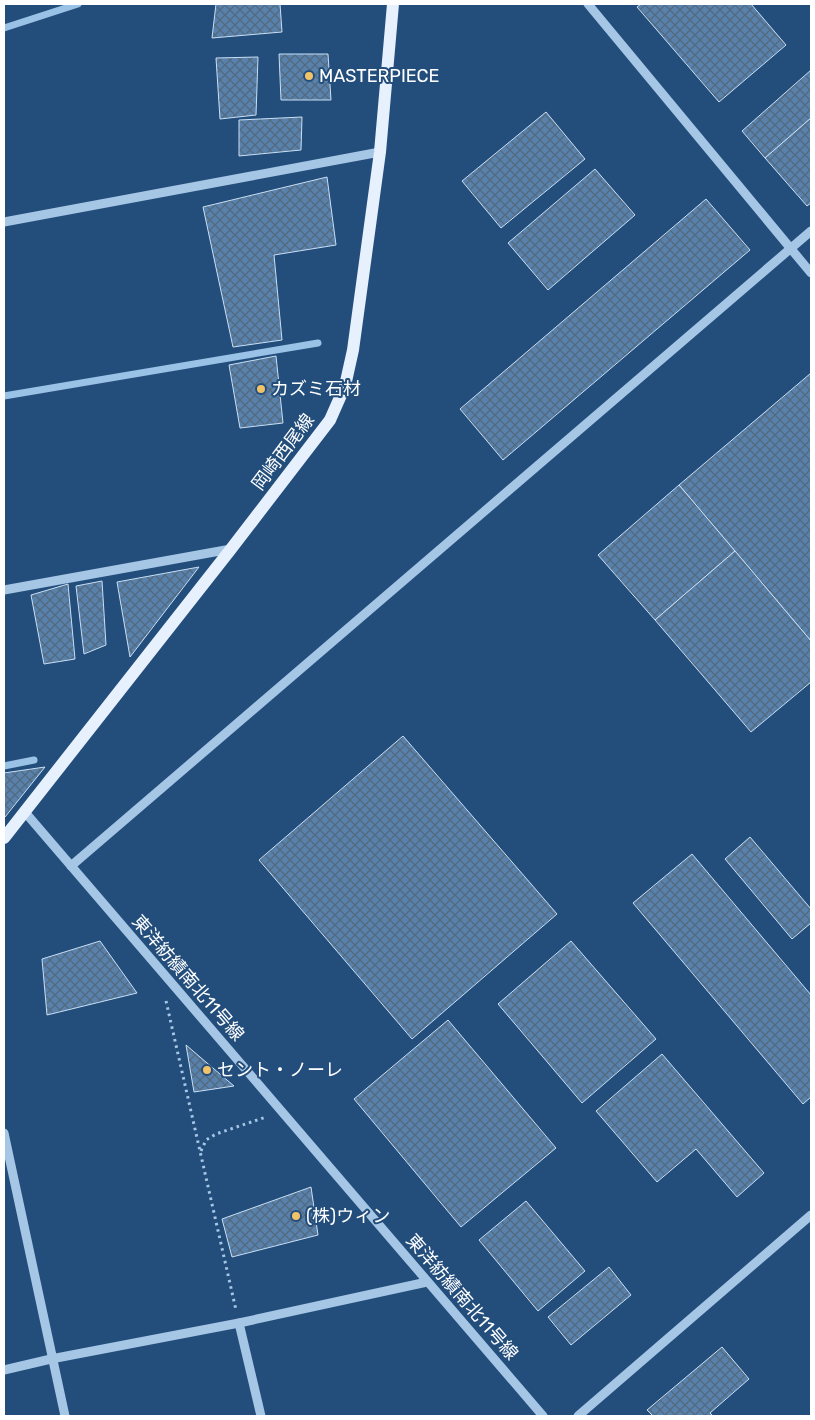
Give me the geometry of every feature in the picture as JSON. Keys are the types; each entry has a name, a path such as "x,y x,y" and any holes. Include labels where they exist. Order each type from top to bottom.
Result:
{"main road":[{"name":"岡崎西尾線","path":"5,834 231,549 330,420 345,386 353,350 380,152 393,4"}],"street":[{"path":"588,4 811,274"},
{"path":"4,222 380,152"},
{"path":"70,866 811,231"},
{"path":"4,590 231,549"},
{"name":"東洋紡績南北11号線","path":"24,811 280,1112 543,1416"},
{"path":"4,1133 51,1359 65,1416"},
{"path":"578,1416 811,1215"},
{"path":"4,1370 427,1282"},
{"path":"239,1322 261,1416"}],"path":[{"path":"166,998 239,1322"},
{"path":"200,1152 206,1140 216,1134 280,1112"}],"building":[{"path":"216,4 280,4 282,32 212,38"},
{"path":"641,4 751,4 786,45 719,102 637,7"},
{"path":"279,54 328,54 331,100 281,100"},
{"path":"258,57 256,115 220,119 216,58"},
{"path":"811,70 811,118 765,158 742,131"},
{"path":"546,112 585,159 501,228 462,181"},
{"path":"302,117 301,150 239,156 239,120"},
{"path":"811,118 811,203 807,206 765,158"},
{"path":"595,169 635,215 548,290 508,243"},
{"path":"327,177 336,245 274,255 282,340 233,347 203,207"},
{"path":"706,199 750,250 503,460 460,409"},
{"path":"276,356 283,423 240,428 229,365"},
{"path":"811,373 811,641 679,485"},
{"path":"679,485 735,551 655,620 598,555"},
{"path":"735,551 811,641 811,682 751,732 655,620"},
{"path":"199,567 130,657 117,582"},
{"path":"102,581 106,645 84,654 76,586"},
{"path":"68,584 75,659 44,664 31,595"},
{"path":"403,736 557,914 412,1039 259,860"},
{"path":"45,767 5,817 4,817 4,773"},
{"path":"750,837 811,909 811,923 792,939 725,859"},
{"path":"692,854 811,995 811,1097 803,1104 633,903"},
{"path":"100,941 137,993 47,1015 42,959"},
{"path":"571,941 656,1039 582,1103 498,1004"},
{"path":"448,1020 556,1148 461,1227 354,1099"},
{"path":"186,1045 234,1086 194,1092"},
{"path":"662,1054 764,1173 737,1197 696,1149 657,1182 596,1111"},
{"path":"311,1187 318,1235 232,1257 222,1219"},
{"path":"526,1201 585,1271 538,1311 479,1240"},
{"path":"609,1267 631,1295 571,1345 548,1317"},
{"path":"722,1347 749,1379 710,1413 713,1416 653,1416 647,1410"}],"waterway":[{"path":"4,28 78,4"},
{"path":"4,396 318,343"},
{"path":"4,766 34,760"}],"place":[{"name":"MASTERPIECE","path":"309,76"},
{"name":"カズミ石材","path":"261,389"},
{"name":"セント・ノーレ","path":"207,1070"},
{"name":"(株)ウィン","path":"296,1216"}]}
